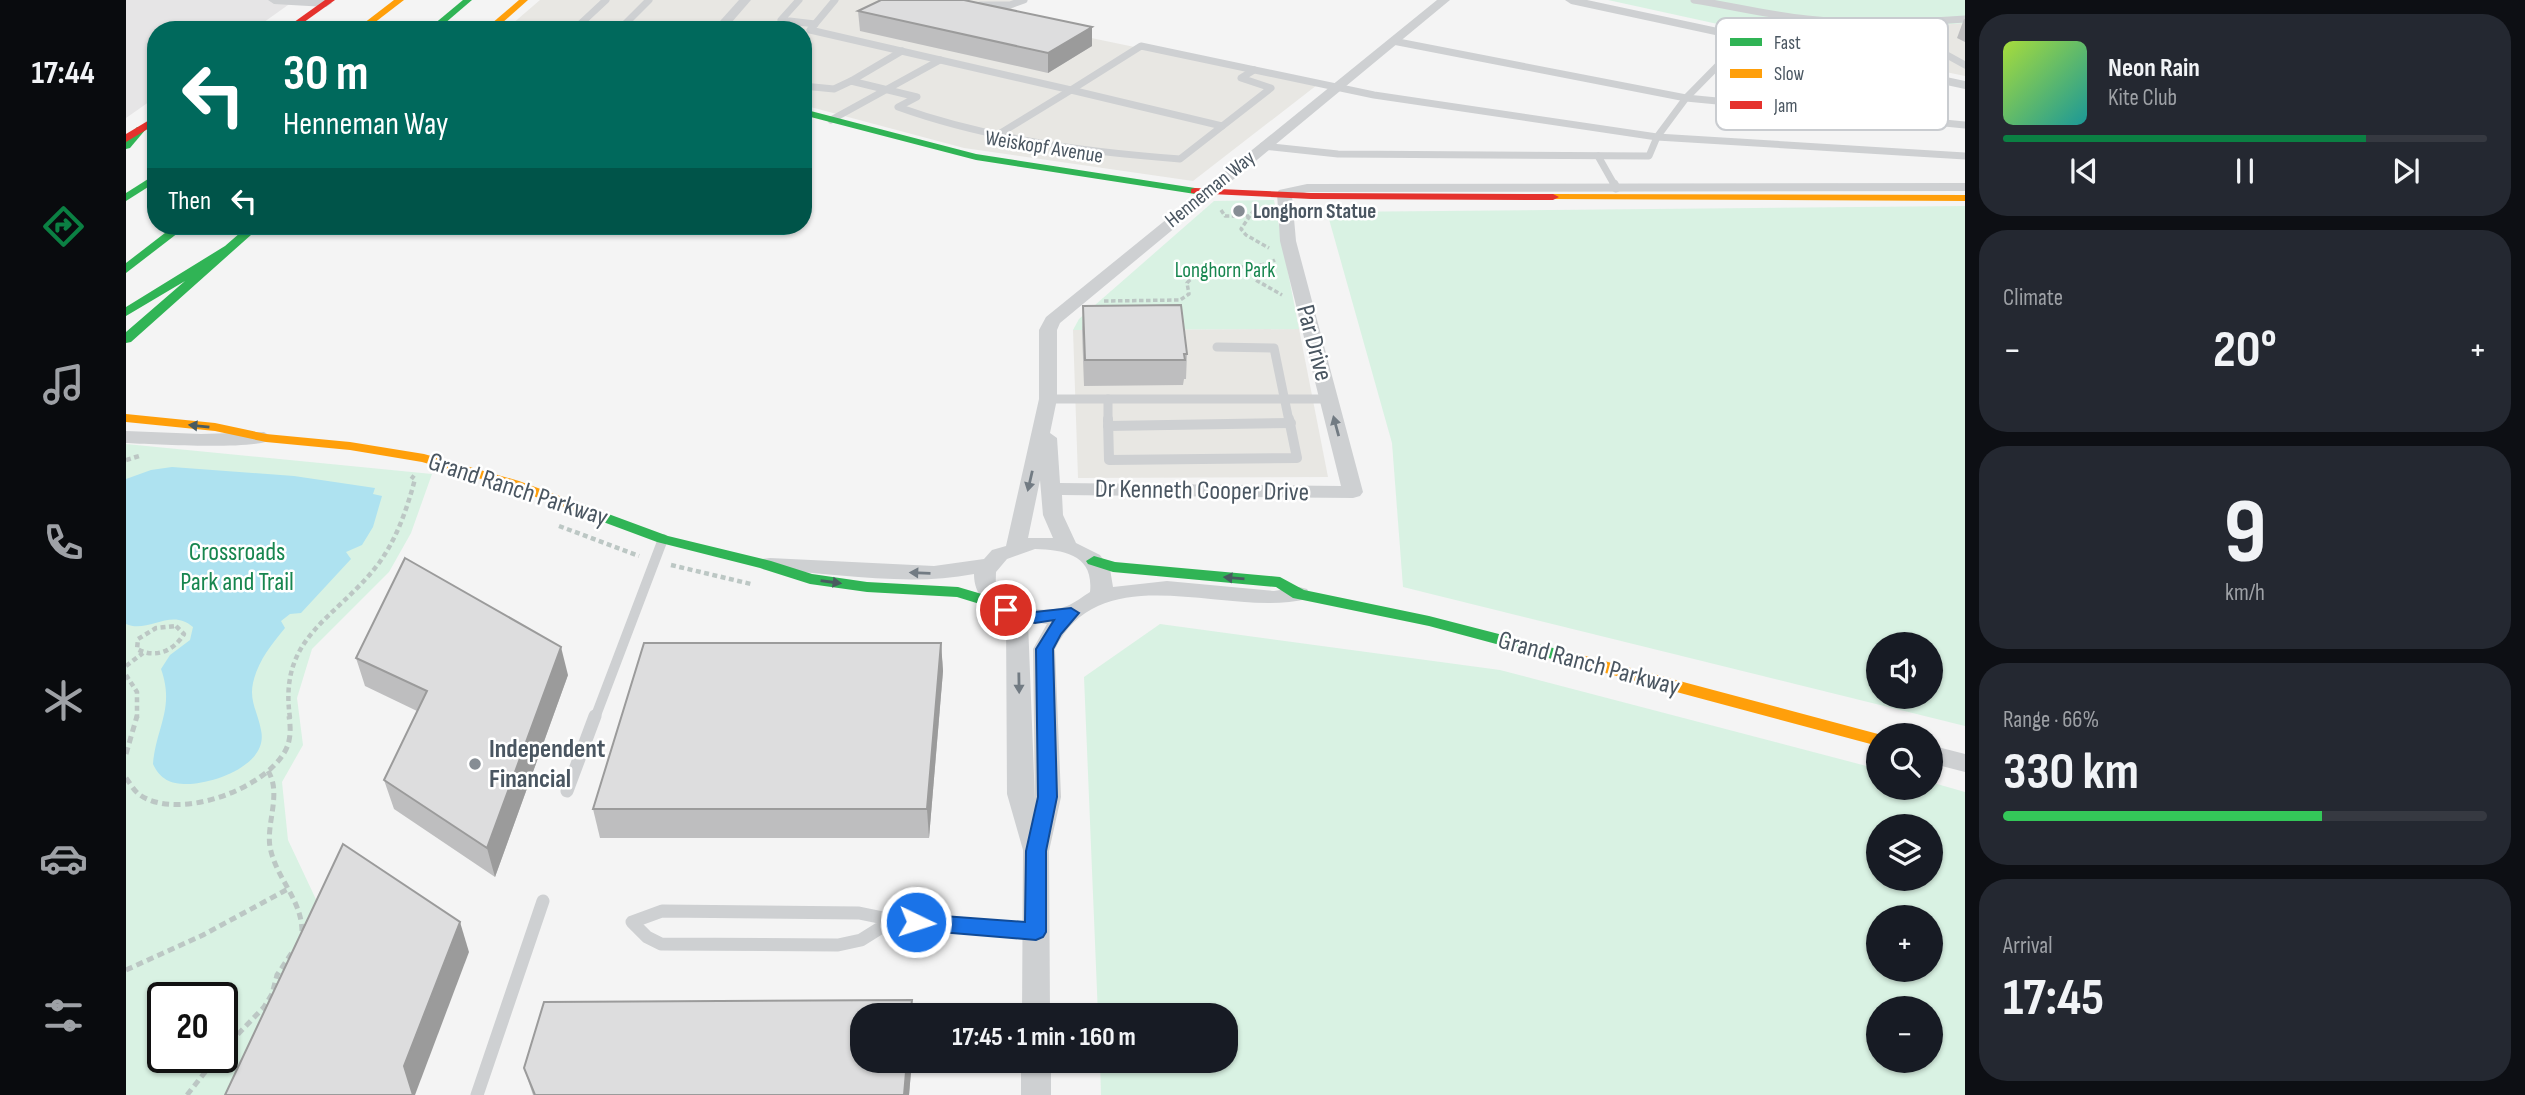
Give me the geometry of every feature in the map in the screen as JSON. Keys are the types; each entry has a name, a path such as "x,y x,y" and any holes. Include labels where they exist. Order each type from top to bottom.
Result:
{"main road":[{"path":"371,21 400,0"},
{"path":"441,21 468,0"},
{"path":"499,21 524,0"},
{"path":"300,21 328,2"},
{"name":"Weiskopf Avenue","path":"812,115 976,158 1205,193 1284,193 1311,196 1965,198"},
{"path":"126,139 147,125"},
{"path":"126,146 141,129"},
{"path":"126,198 147,183"},
{"path":"126,269 169,235"},
{"path":"126,340 244,235"},
{"path":"126,312 228,249"},
{"name":"Grand Ranch Parkway","path":"126,418 215,427 266,438 378,449 442,462 514,484 663,539 765,564 810,579 867,587 958,592 1006,609"},
{"name":"Grand Ranch Parkway","path":"1094,561 1113,567 1280,582 1299,594 1429,621 1866,737"}],"street":[{"path":"274,0 328,2"},
{"path":"726,21 746,0"},
{"name":"Henneman Way","path":"1067,546 1053,515 1051,489 1047,407 1048,330 1052,321 1262,146 1444,0"},
{"path":"1571,0 1716,32"},
{"path":"1284,193 1307,188 1965,187"},
{"name":"Par Drive","path":"1284,193 1288,241 1353,492"},
{"name":"Henneman Way","path":"1016,547 1047,407"},
{"name":"Grand Ranch Parkway","path":"126,437 201,440 266,438"},
{"name":"Dr Kenneth Cooper Drive","path":"1051,489 1353,492"},
{"path":"1036,1003 1036,851 1048,797 1044,649 1053,631 1071,613 1101,595 1104,583 1094,561 1067,546 1033,543 1016,547 995,558 988,565 982,585 1006,609 1054,617 1071,613"},
{"name":"Grand Ranch Parkway","path":"765,564 940,573 988,565"},
{"name":"Grand Ranch Parkway","path":"1101,595 1167,588 1274,598 1299,594"},
{"path":"1006,609 1020,794 1036,851"},
{"path":"1943,757 1965,763"},
{"path":"1036,1073 1036,1095"}],"lane":[{"path":"583,21 606,0"},
{"path":"627,21 649,0"},
{"path":"784,21 781,20 799,0"},
{"path":"812,26 835,0"},
{"path":"973,5 1010,5 1024,0"},
{"path":"1694,0 1798,18"},
{"path":"812,30 1222,126"},
{"path":"1393,41 1686,98 1716,101"},
{"path":"999,134 1141,46 1337,87 1657,137 1965,156"},
{"path":"812,88 834,89 902,51"},
{"path":"1948,56 1965,65"},
{"path":"831,120 940,60"},
{"path":"1262,146 1338,154 1649,156 1657,137 1686,98 1716,67"},
{"path":"850,81 917,96 898,107 999,134 1180,159 1270,89 1241,78 1254,69"},
{"path":"1598,156 1616,188"},
{"path":"1108,399 1109,460 1297,458 1274,348 1217,347"},
{"path":"1047,407 1108,399 1329,399"},
{"path":"1108,426 1291,423"},
{"path":"566,791 663,539"},
{"path":"477,1095 543,901"},
{"path":"893,920 862,940 838,945 661,944 647,937 632,922 662,911 859,913 893,920 1036,932"}],"path":[{"path":"1227,204 1221,210 1225,216 1249,216"},
{"path":"1100,300 1180,300 1189,294 1189,279 1203,270 1260,268 1274,262 1274,251 1246,235 1241,229 1255,209 1253,205"},
{"path":"1260,268 1254,279 1283,296"},
{"path":"126,460 145,454"},
{"path":"126,778 130,787 141,797 158,803 175,804 221,795 243,787 268,771 282,757 290,738 291,724 285,695 292,663 308,638 374,569 398,533 415,479 403,474"},
{"path":"126,666 143,653 160,653 172,648 181,641 183,631 172,626 150,630 137,643 137,649 143,653"},
{"path":"126,675 137,689 138,700 136,722 126,754"},
{"path":"238,1036 269,1001 277,975 301,939 303,920 274,862 270,846 274,781 268,771"},
{"path":"126,970 288,889"},
{"path":"187,1095 204,1073"}],"shaded area":[{"path":"126,0 295,0 266,21 147,21 147,103 126,118"},
{"path":"540,0 1027,0 995,18 1317,85 1193,181 964,148 812,107 812,21 516,21"},
{"path":"1965,23 1965,76 1948,72 1948,24"},
{"path":"1299,329 1328,477 1078,478 1073,330"}],"green space":[{"path":"1608,0 1965,0 1965,23 1948,24 1948,18 1716,18 1716,24"},
{"name":"Longhorn Park","path":"1274,200 1299,329 1073,330 1079,319 1214,201"},
{"path":"1965,206 1965,726 1896,709 1943,709 1943,632 1866,632 1866,702 1403,587 1392,443 1327,212"},
{"name":"Crossroads Park and Trail","path":"126,444 432,474 411,533 389,572 312,649 297,698 303,745 282,782 288,840 321,910 232,1095 126,1095"},
{"path":"1160,624 1500,670 1866,766 1866,800 1943,800 1943,786 1965,792 1965,1095 1101,1095 1100,1073 1238,1073 1238,1003 1098,1003 1084,677"}],"water":[{"path":"172,467 294,476 375,488 373,494 382,496 373,527 362,545 346,552 351,559 301,613 290,614 281,621 285,628 262,660 253,683 253,701 261,730 261,742 256,753 237,770 224,776 187,784 166,780 153,764 166,695 161,669 170,655 190,640 193,627 176,620 143,626 126,624 126,479 151,470"}],"building":[{"path":"881,0 964,0 1092,27 1048,53 858,11"},
{"path":"1181,305 1187,354 1184,354 1185,360 1085,360 1083,306"},
{"name":"Independent Financial","path":"405,558 561,647 487,848 384,780 427,691 356,658"},
{"path":"644,643 941,643 927,809 593,809"},
{"path":"343,844 460,922 404,1066 413,1095 225,1095 235,1073 238,1073 238,1067"},
{"path":"912,1000 912,1003 850,1003 850,1073 906,1073 904,1095 535,1095 524,1068 544,1002"}],"traffic: fast":[{"path":"442,21 468,0"},
{"path":"812,114 976,157 1195,191"},
{"path":"126,146 141,129"},
{"path":"126,198 147,183"},
{"path":"126,269 169,235"},
{"path":"126,339 245,235"},
{"path":"126,312 228,249"},
{"path":"576,507 663,539 765,564 810,579 867,587 958,592 996,604"},
{"path":"1094,561 1113,567 1280,582 1299,594 1429,621 1578,660"}],"traffic: slow":[{"path":"371,21 400,0"},
{"path":"499,21 524,0"},
{"path":"1553,197 1965,198"},
{"path":"126,418 215,427 266,438 350,446 424,458 514,484 576,507"},
{"path":"1578,660 1866,737"}],"traffic: jam":[{"path":"300,21 331,0"},
{"path":"126,139 147,125"},
{"path":"1195,191 1311,196 1553,197"}],"place":[{"name":"Longhorn Statue","path":"1239,211"},
{"name":"Independent Financial","path":"475,764"}],"route":[{"path":"916,922 1036,932 1036,851 1048,797 1044,649 1053,631 1071,613 1035,617 1006,610"}]}
